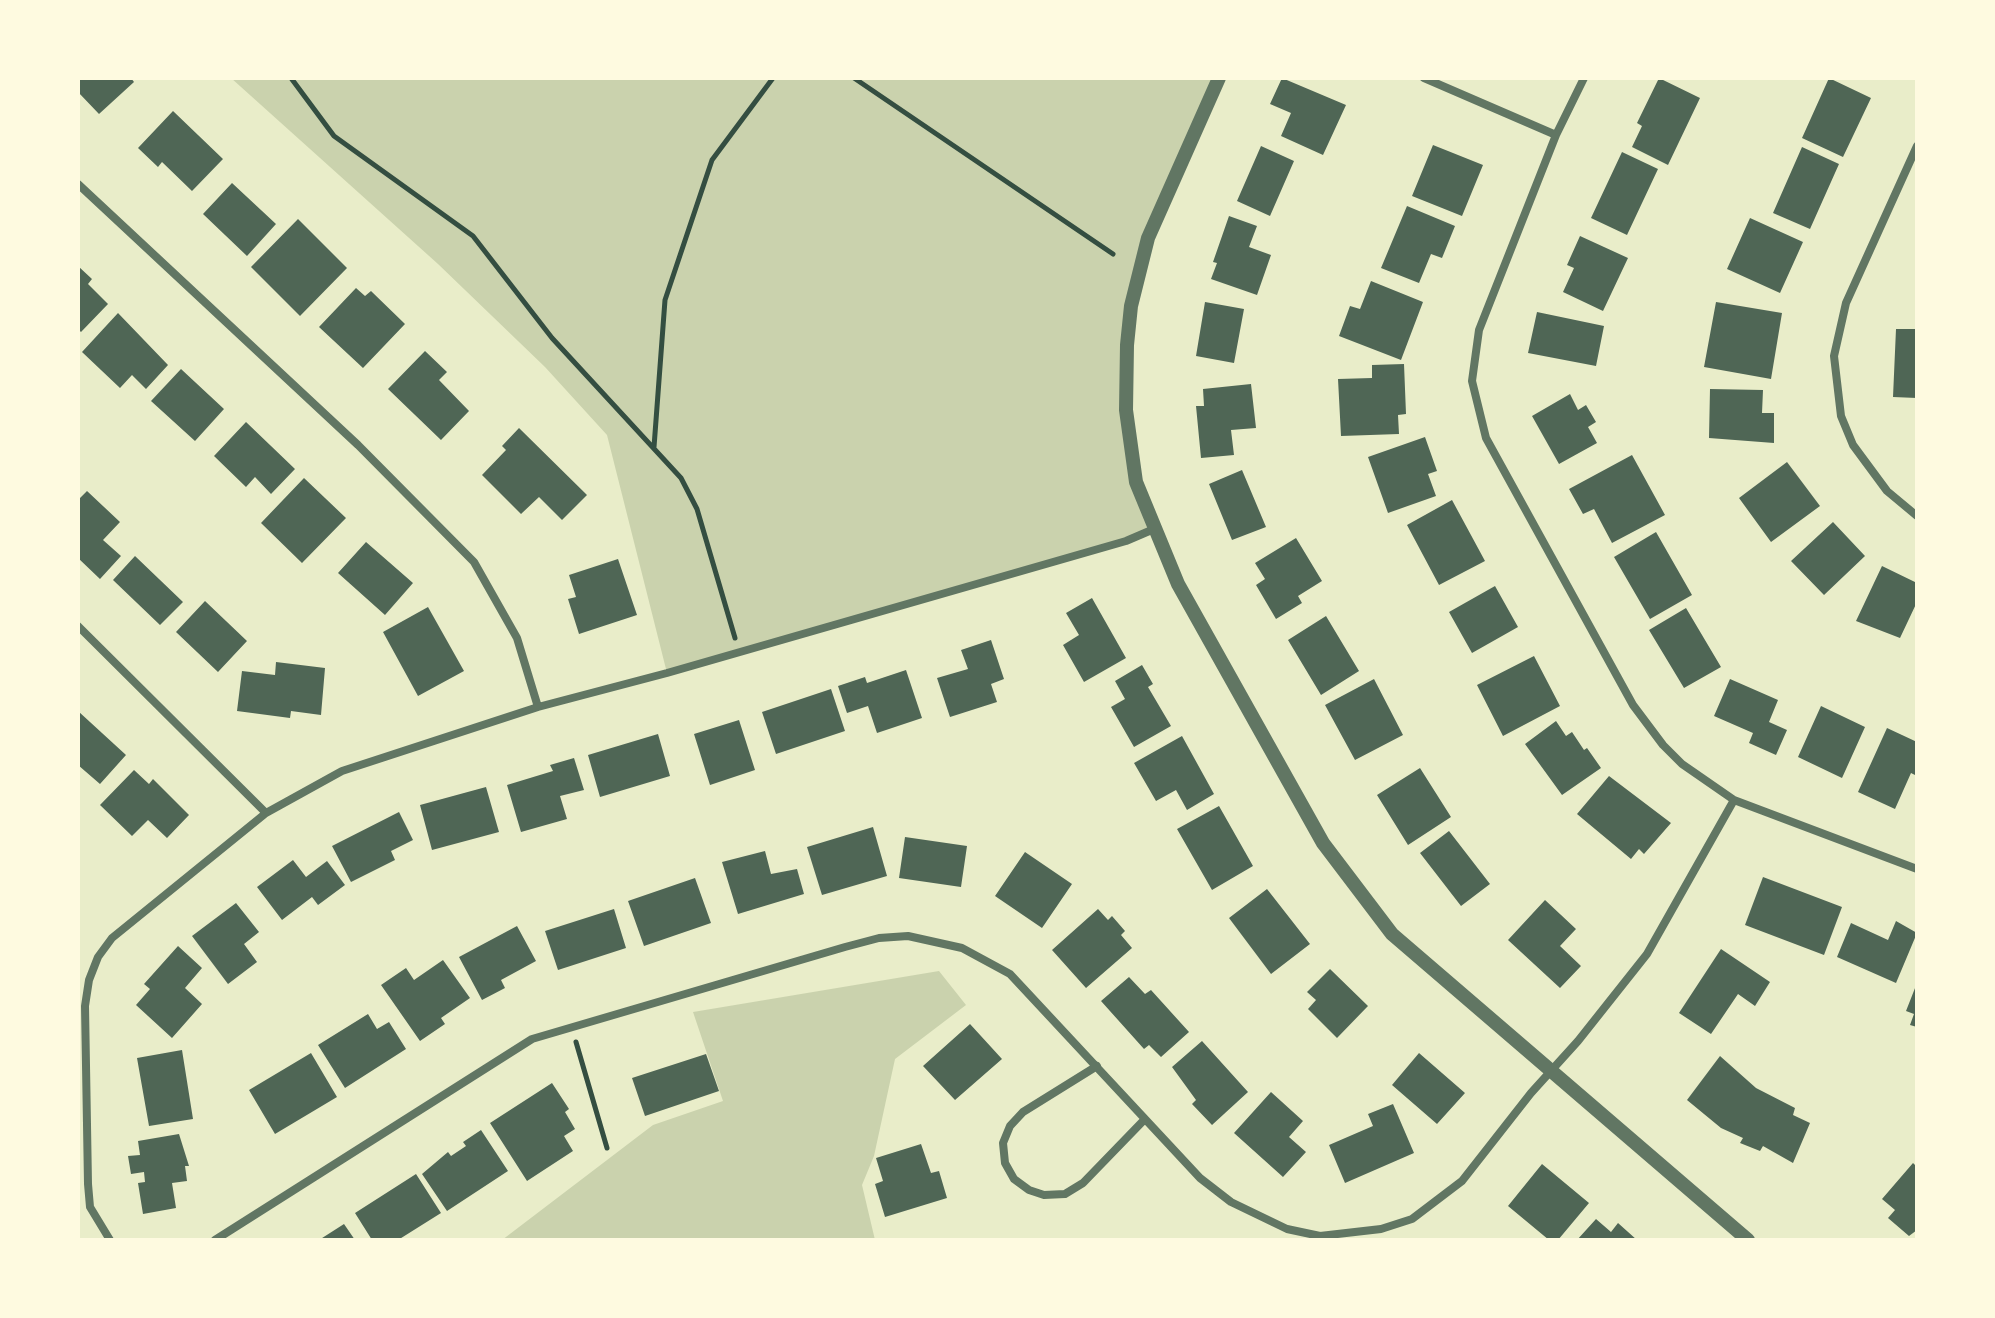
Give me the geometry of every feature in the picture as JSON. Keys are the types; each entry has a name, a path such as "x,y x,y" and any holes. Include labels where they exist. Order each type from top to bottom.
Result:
{"street":[{"path":"1219,78 1148,238 1131,306 1125,380 1129,445 1136,482 1178,584 1323,843 1350,883 1392,934 1748,1240"},
{"path":"1424,78 1556,135"},
{"path":"1584,78 1556,135 1479,330 1473,355 1476,408 1498,465 1633,705 1655,736 1682,764 1734,800 1917,869"},
{"path":"1917,146 1846,303 1834,356 1841,416 1853,445 1887,491 1917,516"},
{"path":"78,184 358,445 474,562 517,638 538,707"},
{"path":"110,1240 90,1207 88,1184 85,1006 94,969 112,938 266,813 342,771 538,707 1126,541 1154,529"},
{"path":"78,626 266,813"},
{"path":"215,1240 532,1039 879,938 908,936 962,948 1010,974 1200,1178 1231,1202 1287,1229 1320,1236 1350,1234 1412,1219 1462,1181 1647,954 1734,800"},
{"path":"1097,1066 1023,1112 1010,1126 1003,1143 1005,1163 1014,1179 1029,1190 1044,1195 1065,1194 1083,1183 1144,1120"}],"path":[{"path":"291,78 334,136 473,236 552,338 681,478 697,509 739,651"},
{"path":"654,448 665,300 712,160 773,78"},
{"path":"854,78 1113,254"},
{"path":"572,1025 607,1148"}],"green space":[{"path":"231,78 1219,78 1138,272 1126,410 1154,529 1126,541 667,673 607,435 545,367 438,264"},
{"path":"939,971 966,1005 895,1059 874,1156 862,1185 875,1240 502,1240 653,1125 723,1101 693,1012"}],"building":[{"path":"78,78 131,78 134,82 99,114 78,92"},
{"path":"1282,78 1346,105 1323,155 1281,136 1291,113 1270,104"},
{"path":"1659,78 1700,98 1668,165 1632,147 1642,126 1637,123"},
{"path":"1829,78 1871,98 1843,157 1802,138"},
{"path":"173,111 223,159 192,191 162,162 158,167 138,148"},
{"path":"1433,145 1483,165 1462,216 1412,196"},
{"path":"1261,146 1294,161 1270,216 1237,201"},
{"path":"1802,147 1839,164 1810,229 1773,213"},
{"path":"1622,152 1658,169 1627,235 1591,218"},
{"path":"232,183 276,224 247,256 203,214"},
{"path":"1407,206 1455,226 1442,258 1431,254 1419,283 1381,268"},
{"path":"1229,216 1257,226 1249,247 1271,255 1257,295 1211,279 1217,263 1213,262"},
{"path":"1750,218 1803,242 1780,293 1727,269"},
{"path":"298,219 347,268 300,316 251,267"},
{"path":"1580,236 1628,258 1603,311 1563,292 1574,268 1567,265"},
{"path":"78,266 92,279 88,284 108,304 81,332 78,329"},
{"path":"1371,281 1423,302 1401,360 1339,336 1350,306 1360,309"},
{"path":"356,288 365,296 371,291 405,324 363,368 319,327"},
{"path":"1205,302 1244,309 1234,363 1196,356"},
{"path":"1716,302 1782,313 1771,379 1704,367"},
{"path":"1537,312 1604,326 1596,366 1528,353"},
{"path":"118,313 168,365 146,389 132,375 120,388 82,352"},
{"path":"1896,329 1917,329 1917,398 1893,397"},
{"path":"425,351 447,372 439,380 469,411 441,440 388,389"},
{"path":"1404,364 1406,414 1398,415 1399,434 1341,436 1338,379 1372,378 1372,365"},
{"path":"181,369 224,409 195,441 151,401"},
{"path":"1251,384 1256,428 1231,430 1234,455 1201,458 1196,406 1204,406 1203,389"},
{"path":"1710,389 1763,390 1762,413 1774,413 1774,443 1709,438"},
{"path":"1570,394 1578,410 1586,405 1596,422 1588,427 1597,443 1559,464 1532,416"},
{"path":"246,422 295,469 271,494 255,477 246,487 214,456"},
{"path":"519,428 587,495 562,520 539,497 521,514 482,475 506,450 502,446"},
{"path":"1425,437 1437,471 1428,474 1436,496 1388,513 1368,457"},
{"path":"1632,455 1665,515 1612,543 1594,509 1583,514 1569,489"},
{"path":"1787,462 1820,506 1771,542 1739,498"},
{"path":"1242,470 1266,527 1232,540 1209,484"},
{"path":"304,478 346,518 302,563 261,523"},
{"path":"87,491 120,522 103,540 121,556 100,579 78,558 78,500"},
{"path":"1452,500 1485,561 1439,585 1407,525"},
{"path":"1833,522 1865,556 1824,595 1791,561"},
{"path":"1656,532 1692,595 1650,619 1614,557"},
{"path":"1296,538 1322,581 1298,596 1302,603 1276,619 1256,585 1265,579 1255,563"},
{"path":"366,542 413,583 385,615 338,573"},
{"path":"135,556 183,602 160,625 113,580"},
{"path":"618,559 637,615 579,634 568,599 576,597 569,575"},
{"path":"1882,566 1917,583 1917,602 1900,638 1856,621"},
{"path":"1495,586 1518,627 1472,653 1449,612"},
{"path":"1092,598 1126,658 1084,682 1063,645 1079,635 1066,613"},
{"path":"205,601 247,641 218,672 176,632"},
{"path":"428,607 464,671 418,696 383,632"},
{"path":"1686,608 1721,667 1684,688 1649,630"},
{"path":"1326,616 1359,671 1321,695 1288,640"},
{"path":"991,640 1004,679 991,684 997,702 950,717 937,678 968,669 961,650"},
{"path":"1534,656 1560,706 1503,736 1477,685"},
{"path":"276,662 325,668 321,715 291,711 290,718 237,711 242,671 275,675"},
{"path":"1142,665 1153,684 1148,687 1171,726 1134,747 1111,707 1125,699 1115,681"},
{"path":"906,670 922,718 877,733 868,706 847,713 838,686 865,677 867,683"},
{"path":"1374,679 1403,735 1355,760 1325,705"},
{"path":"1730,679 1778,700 1769,722 1787,730 1776,755 1749,743 1753,733 1714,716"},
{"path":"831,689 845,731 776,754 762,712"},
{"path":"1821,706 1865,727 1842,778 1798,757"},
{"path":"78,711 126,755 100,784 78,765"},
{"path":"739,720 755,770 710,785 694,734"},
{"path":"1556,721 1566,736 1572,732 1601,768 1562,795 1525,744"},
{"path":"1887,728 1917,742 1917,776 1911,773 1895,809 1858,792"},
{"path":"658,734 670,776 600,797 588,755"},
{"path":"1182,736 1214,794 1187,810 1176,790 1156,801 1134,763"},
{"path":"574,758 584,790 560,796 567,819 521,832 507,785 553,771 550,765"},
{"path":"1420,768 1451,817 1408,845 1377,795"},
{"path":"134,770 149,784 153,779 189,815 167,838 148,820 132,836 100,805"},
{"path":"1609,776 1671,823 1644,854 1639,849 1631,859 1577,814"},
{"path":"486,787 499,832 432,850 420,805"},
{"path":"1219,806 1253,866 1212,890 1177,829"},
{"path":"399,812 413,840 391,851 395,860 351,882 332,846"},
{"path":"873,827 887,876 822,895 807,847"},
{"path":"1449,831 1490,884 1461,906 1420,853"},
{"path":"905,837 967,846 961,887 899,878"},
{"path":"765,851 771,874 797,869 804,894 738,914 722,862"},
{"path":"1025,852 1072,884 1042,928 995,896"},
{"path":"293,860 306,877 327,861 345,885 318,905 312,897 282,920 257,887"},
{"path":"1763,877 1842,907 1824,955 1745,925"},
{"path":"695,878 711,923 644,946 628,901"},
{"path":"1267,889 1310,944 1271,974 1229,918"},
{"path":"1545,900 1576,929 1560,946 1581,966 1560,988 1508,940"},
{"path":"236,903 259,932 244,944 257,962 228,984 192,936"},
{"path":"614,909 626,948 558,970 545,931"},
{"path":"1098,909 1108,920 1112,916 1125,931 1121,935 1132,948 1086,988 1052,950"},
{"path":"1896,921 1917,933 1896,983 1837,957 1851,923 1888,940"},
{"path":"517,926 536,961 501,980 505,988 482,1000 459,957"},
{"path":"178,946 202,968 185,988 202,1004 172,1038 136,1005 150,989 144,984"},
{"path":"1721,949 1770,982 1755,1006 1738,994 1711,1034 1679,1013"},
{"path":"443,960 470,998 441,1018 445,1024 420,1041 381,985 406,968 414,980"},
{"path":"1330,969 1368,1006 1337,1038 1308,1009 1316,1000 1307,992"},
{"path":"1129,977 1145,994 1151,990 1189,1032 1161,1057 1149,1045 1144,1049 1101,1001"},
{"path":"1917,983 1917,1027 1910,1025 1914,1014 1906,1011"},
{"path":"368,1014 377,1029 389,1022 406,1049 345,1088 318,1045"},
{"path":"970,1024 1002,1059 955,1100 923,1066"},
{"path":"1202,1041 1248,1092 1212,1125 1192,1104 1196,1100 1172,1067"},
{"path":"182,1050 193,1119 149,1126 137,1058"},
{"path":"311,1053 337,1097 275,1134 249,1090"},
{"path":"1419,1053 1465,1093 1437,1124 1392,1085"},
{"path":"706,1054 719,1091 645,1116 632,1078"},
{"path":"1720,1056 1756,1088 1795,1108 1793,1115 1810,1123 1793,1163 1763,1146 1760,1151 1740,1143 1743,1138 1721,1128 1687,1100"},
{"path":"552,1083 569,1109 565,1112 575,1129 564,1136 573,1151 527,1181 490,1123"},
{"path":"1271,1092 1303,1121 1289,1137 1306,1152 1283,1177 1234,1133"},
{"path":"1393,1104 1414,1153 1345,1183 1329,1145 1373,1126 1368,1114"},
{"path":"481,1130 508,1171 447,1211 422,1174 448,1152 451,1156 466,1146 463,1142"},
{"path":"179,1134 189,1166 185,1166 187,1181 172,1183 176,1208 143,1214 138,1183 145,1182 144,1172 131,1174 128,1156 140,1155 138,1141"},
{"path":"921,1144 931,1173 939,1171 947,1198 885,1217 875,1184 883,1181 876,1158"},
{"path":"1913,1163 1917,1167 1917,1230 1909,1236 1888,1218 1895,1210 1882,1199"},
{"path":"1542,1164 1589,1203 1558,1240 1549,1240 1508,1206"},
{"path":"416,1174 441,1213 398,1240 372,1240 355,1213"},
{"path":"1596,1219 1611,1232 1618,1223 1637,1240 1577,1240"},
{"path":"344,1224 355,1240 319,1240"}]}
